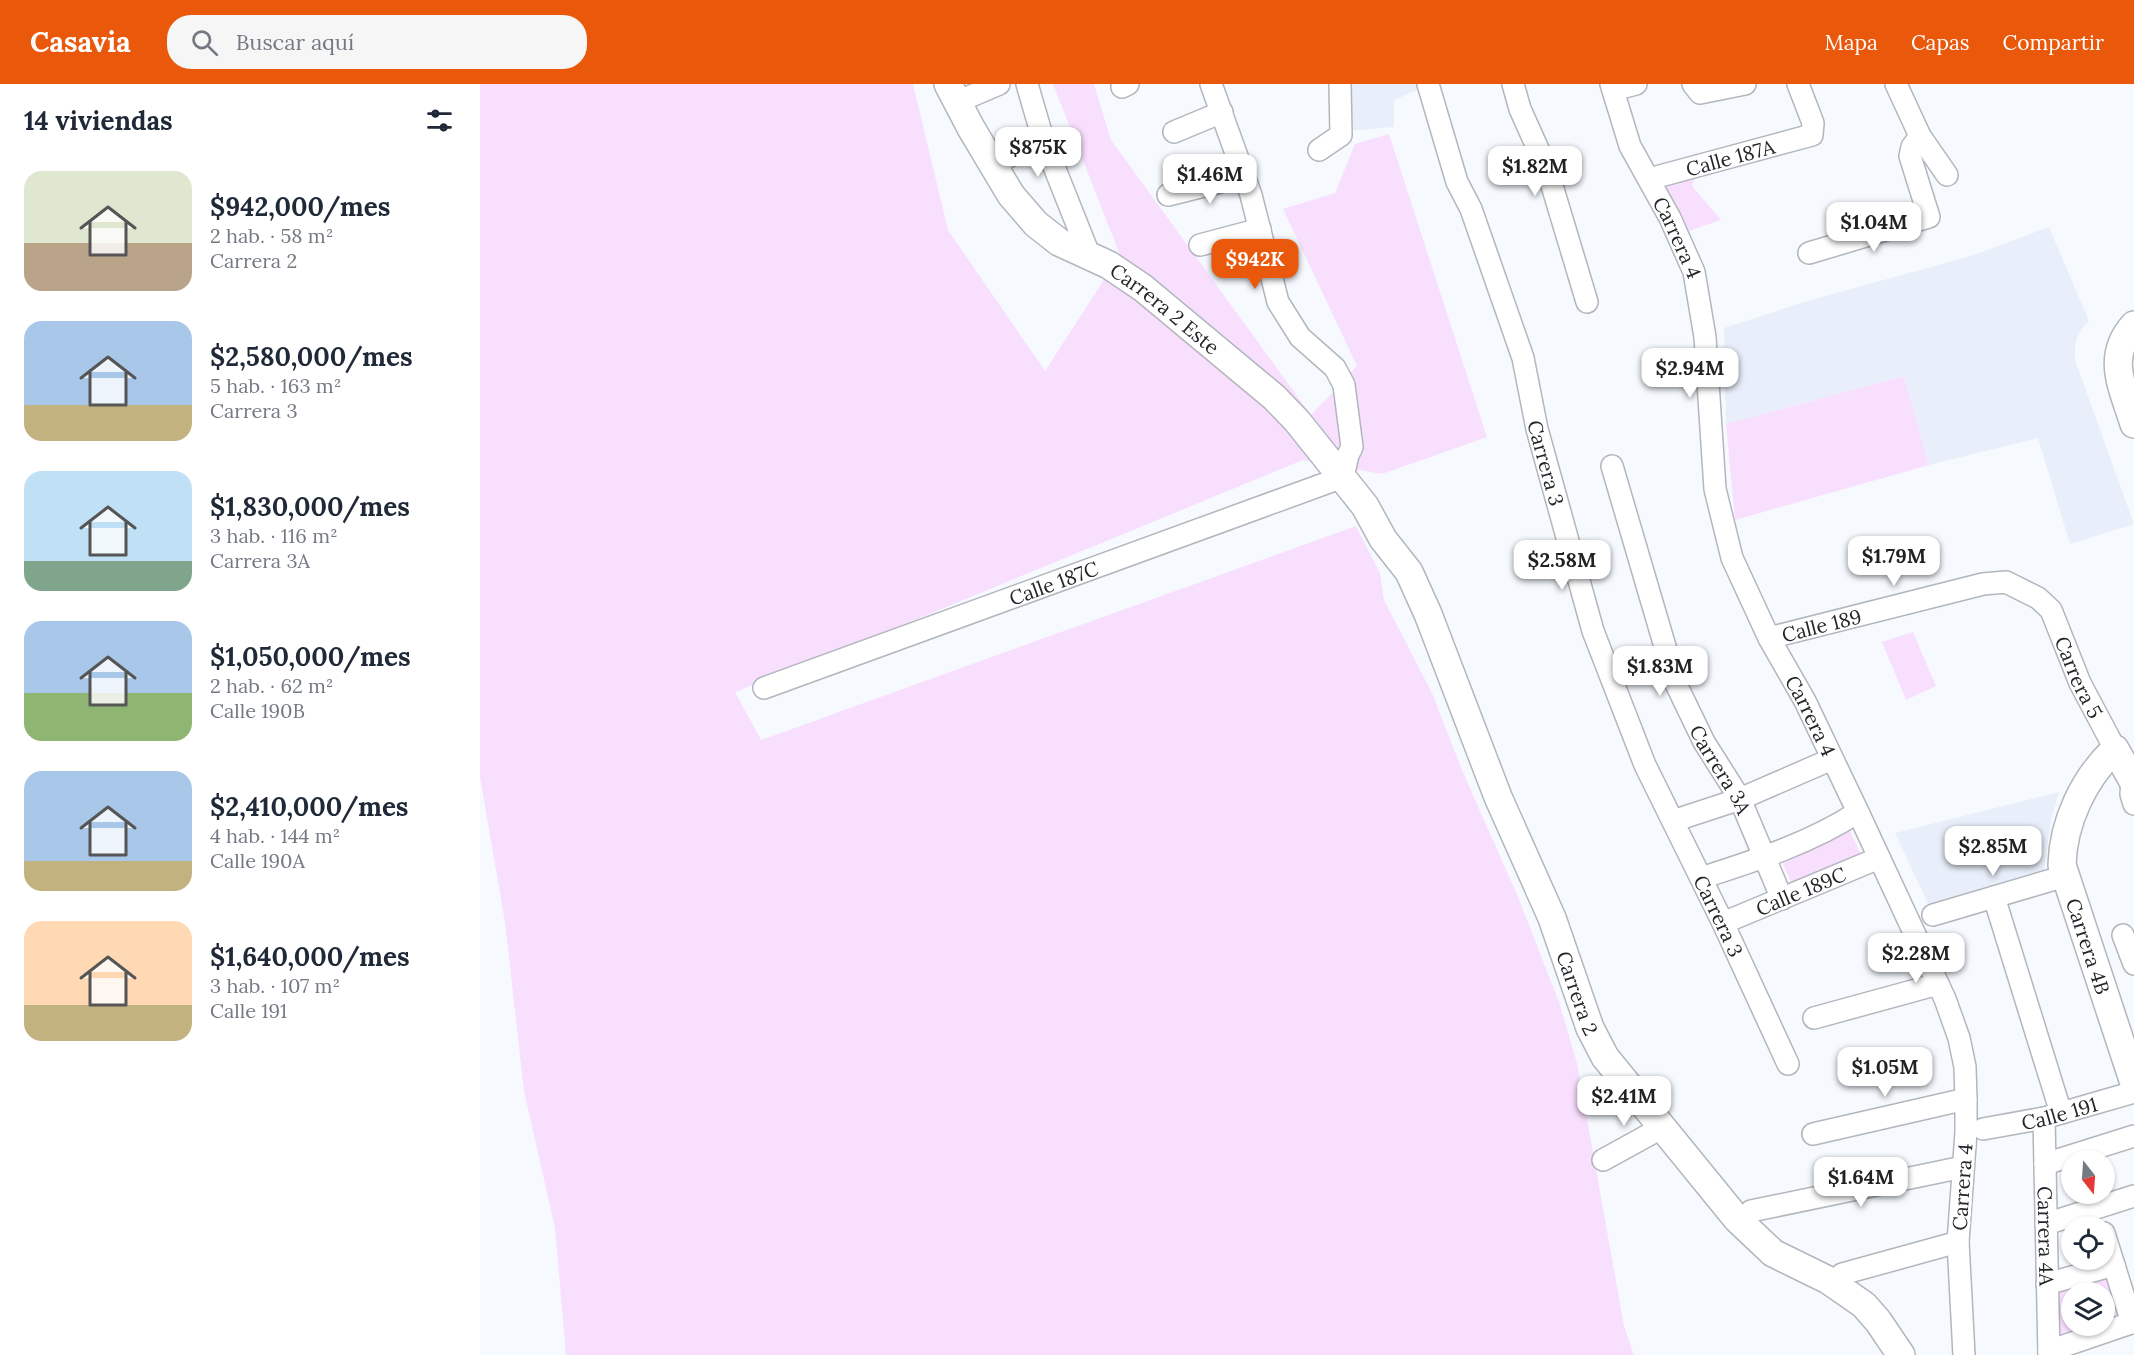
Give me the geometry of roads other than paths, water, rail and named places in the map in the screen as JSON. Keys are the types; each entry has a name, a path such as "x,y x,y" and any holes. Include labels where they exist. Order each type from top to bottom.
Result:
{"main road":[{"name":"Carrera 2 Este","path":"953,93 1011,195 1036,224 1059,242 1109,265 1143,288 1275,398 1343,477 1365,506 1383,539"},
{"path":"2134,325 2123,338 2118,352 2117,366 2134,424"},
{"name":"Carrera 2","path":"1383,539 1409,572 1428,614 1498,797 1556,928 1590,1028 1605,1057 1755,1238 1773,1253 1828,1280 1864,1305 1878,1320 1901,1355"},
{"name":"Carrera 5","path":"2115,749 2133,789"},
{"name":"Carrera 4B","path":"2115,749 2094,772 2079,800 2067,828 2062,865 2134,1083"}],"street":[{"path":"953,93 999,84"},
{"path":"1027,84 1044,139 1090,258"},
{"path":"1211,84 1251,195 1278,302 1300,337 1335,368 1344,385 1352,447 1343,477"},
{"path":"1319,150 1341,135 1340,84"},
{"name":"Carrera 3","path":"1428,84 1457,182 1471,209 1523,358 1537,429 1593,631 1645,765 1723,923 1788,1064"},
{"path":"1513,84 1520,109 1547,169 1587,302"},
{"path":"1612,87 1636,84"},
{"path":"1696,89 1745,84"},
{"name":"Calle 187A","path":"1649,179 1812,135 1813,123 1798,84"},
{"path":"1896,84 1920,136 1947,175"},
{"name":"Carrera 4","path":"1612,87 1630,146 1688,254 1694,272 1705,337 1715,489 1732,558 1769,638 1805,700 1858,812 1938,984 1959,1038 1965,1067 1966,1099 1966,1132 1958,1242 1964,1355"},
{"path":"1174,132 1222,112"},
{"path":"1809,253 1929,217 1910,156 1912,147 1920,136"},
{"path":"993,165 1044,139"},
{"path":"1168,195 1244,176"},
{"path":"1200,245 1260,229"},
{"name":"Carrera 3A","path":"1612,466 1676,684 1704,742 1740,799 1782,899"},
{"name":"Calle 187C","path":"764,688 1343,477"},
{"name":"Calle 189","path":"1769,638 1983,584 2006,582 2014,587"},
{"name":"Carrera 5","path":"2014,587 2038,598 2051,610 2080,683 2115,749"},
{"path":"1673,821 1740,799 1832,759"},
{"path":"1701,878 1764,858 1844,821 1858,812"},
{"name":"Calle 189C","path":"1723,923 1879,858"},
{"path":"1933,915 2065,876"},
{"name":"Carrera 4A","path":"1994,897 2052,1116 2045,1164 2049,1353"},
{"path":"2123,935 2134,964"},
{"path":"1814,1018 1938,984"},
{"name":"Calle 191","path":"1983,1129 2052,1116 2134,1092"},
{"path":"1813,1134 1966,1099"},
{"path":"1603,1160 1664,1127"},
{"path":"2045,1164 2134,1136"},
{"path":"1751,1211 1963,1167"},
{"path":"2102,1216 2134,1196"},
{"path":"2046,1224 2061,1222"},
{"path":"1842,1274 1958,1242"},
{"path":"2049,1353 2133,1323 2115,1268"},
{"path":"2047,1284 2096,1270"}]}
